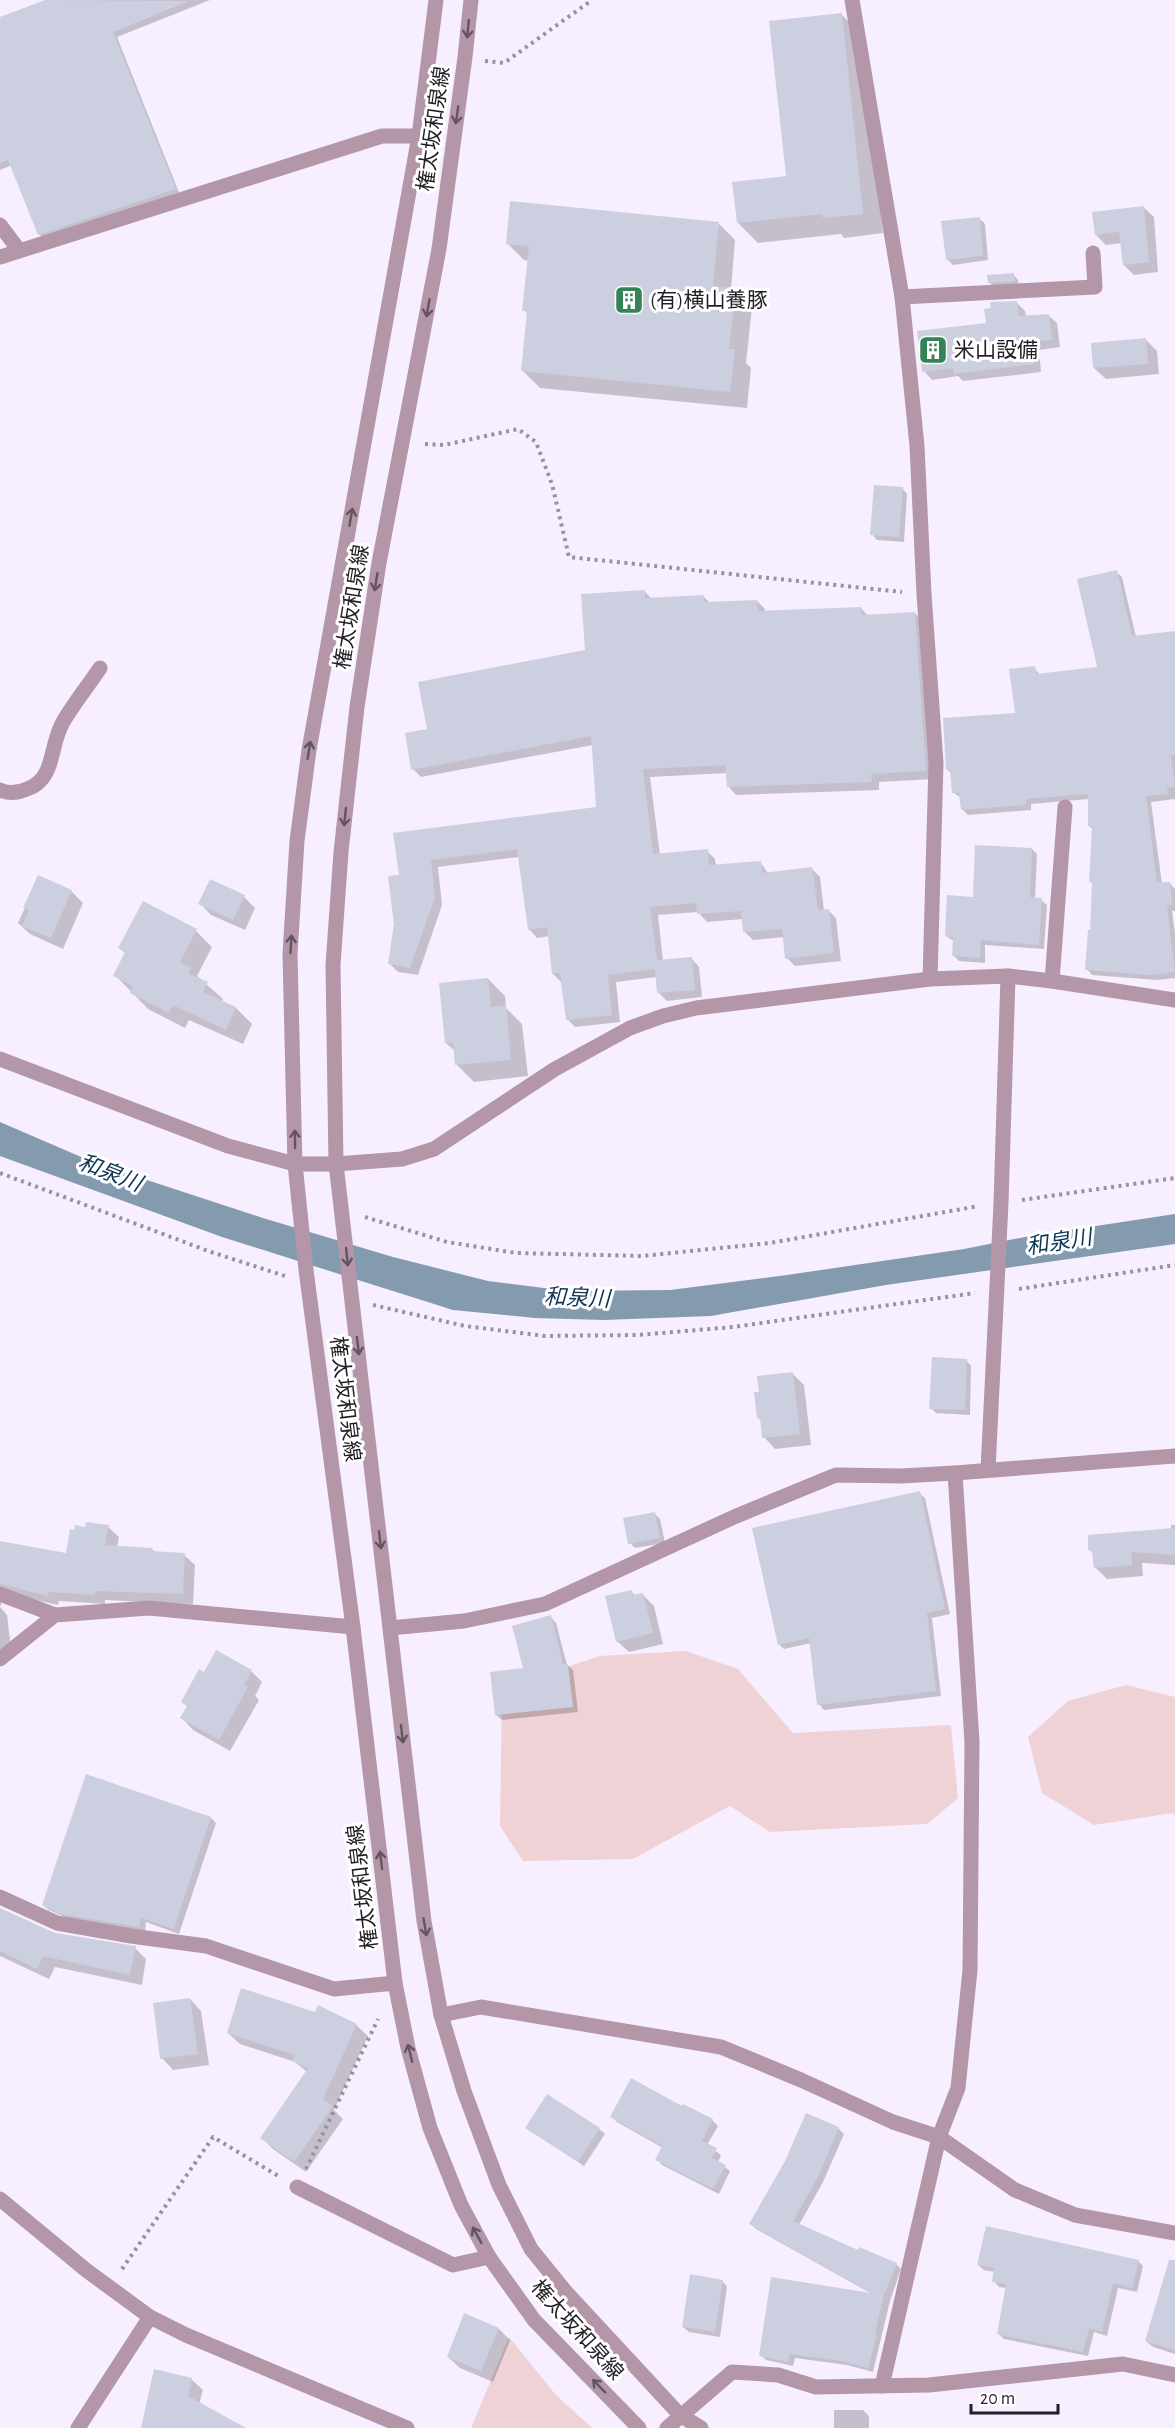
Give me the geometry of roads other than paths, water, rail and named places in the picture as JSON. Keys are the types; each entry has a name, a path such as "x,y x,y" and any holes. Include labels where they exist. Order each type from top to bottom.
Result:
{"street":[{"name":"権太坂和泉線","path":"436,0 419,136 309,750 297,841 290,954 295,1164 395,1983 408,2048 430,2128 461,2205 489,2256 534,2320 639,2428"},
{"name":"権太坂和泉線","path":"471,0 439,249 376,585 357,707 341,852 333,965 336,1164 424,1921 441,2015 464,2091 499,2185 531,2249 564,2291 680,2415 701,2428"},
{"path":"852,0 903,297 917,446 924,594 936,763 930,979"},
{"path":"0,257 382,136 419,136"},
{"path":"0,225 20,250"},
{"path":"903,297 1095,288 1093,253"},
{"path":"0,790 7,793 22,791 37,786 47,775 62,724 100,668"},
{"path":"1052,981 1065,807"},
{"path":"0,1059 228,1146 295,1164 336,1164 402,1159 434,1149 555,1069 630,1028 663,1016 696,1008 930,979 1008,984 1052,981 1175,1000"},
{"path":"988,1470 1008,984"},
{"path":"390,1628 464,1621 545,1604 734,1517 836,1475 901,1476 955,1473 1175,1456"},
{"path":"882,2386 939,2137 958,2088 970,1970 972,1742 955,1473"},
{"path":"0,1594 55,1615 148,1608 353,1627"},
{"path":"0,1659 55,1615"},
{"path":"0,1897 57,1923 206,1946 334,1989 395,1983"},
{"path":"441,2015 481,2007 721,2047 893,2122 939,2137 1015,2190 1075,2215 1175,2233"},
{"path":"297,2187 453,2265 489,2256"},
{"path":"0,2199 42,2235 150,2317 186,2335 407,2428"},
{"path":"78,2428 150,2317"},
{"path":"667,2428 732,2372 778,2375 816,2387 929,2385 1123,2364 1175,2375"}],"water":[{"name":"和泉川","path":"0,1122 95,1163 263,1218 393,1257 488,1281 568,1291 670,1290 964,1249 1030,1236 1175,1214 1175,1244 886,1285 711,1316 604,1320 535,1318 453,1310 222,1237 0,1156"}],"place":[{"name":"(有)横山養豚","path":"629,300"},
{"name":"米山設備","path":"933,350"}]}
